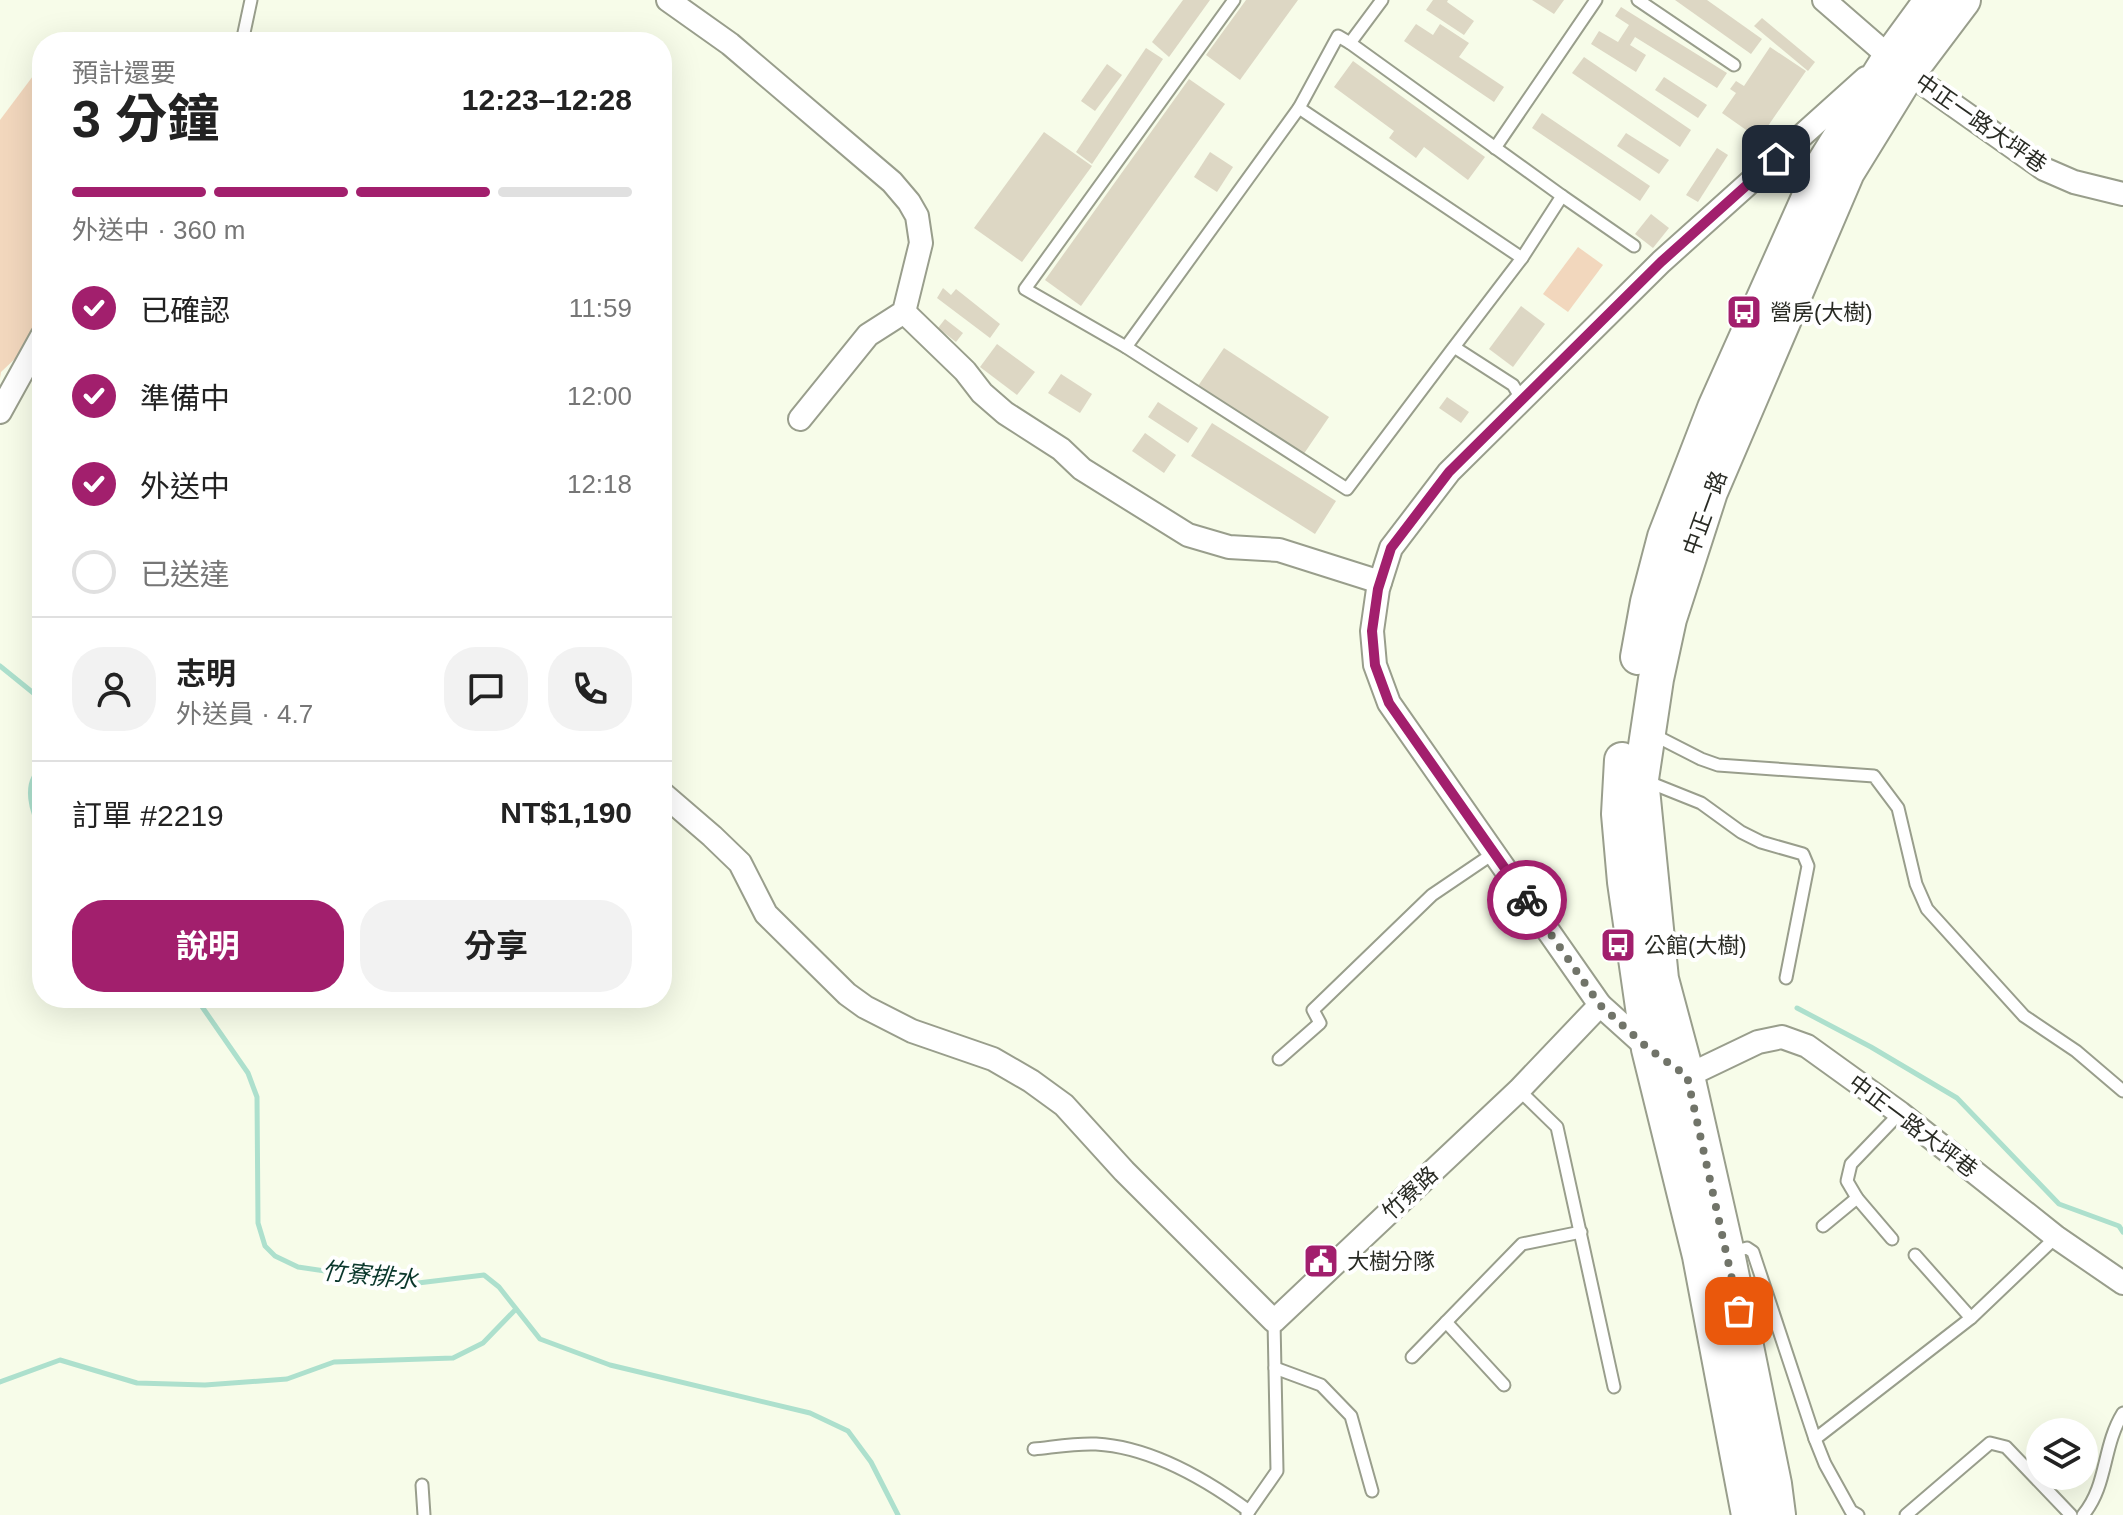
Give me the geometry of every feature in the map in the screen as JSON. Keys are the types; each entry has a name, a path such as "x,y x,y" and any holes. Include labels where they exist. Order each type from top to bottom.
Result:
{"main road":[{"name":"中正一路","path":"1687,1076 1661,979 1641,779 1669,619 1710,492 1847,172 1932,0"},
{"name":"中正一路","path":"1649,1049 1625,882 1619,814 1626,721 1648,602 1665,537 1715,408 1825,162 1900,65 1963,0"},
{"path":"1649,1049 1714,1255 1774,1484 1778,1515"},
{"path":"1687,1076 1749,1515"}],"street":[{"path":"668,0 730,44 892,182 917,216 921,243 904,312 868,335 800,419"},
{"path":"1824,0 1900,65"},
{"name":"中正一路大坪巷","path":"1900,65 2044,169 2074,182 2123,194"},
{"name":"中正一路","path":"1600,1005 1389,703 1375,665 1372,631 1380,582 1391,548 1449,472 1661,262 1900,65"},
{"path":"904,312 1005,413 1061,449 1082,469 1188,535 1229,547 1279,550 1380,582"},
{"path":"0,412 32,354"},
{"path":"672,802 740,863 766,914 847,994 912,1031 993,1059 1064,1105 1124,1171 1274,1321"},
{"path":"1600,1005 1649,1049 1687,1076"},
{"name":"竹寮路","path":"1274,1321 1519,1090 1600,1005"},
{"name":"中正一路大坪巷","path":"1687,1076 1758,1042 1782,1037 1807,1046 1900,1113 2056,1237 2123,1283"}],"lane":[{"path":"244,32 251,0"},
{"path":"1234,0 1025,289 1126,347 1347,489 1522,258 1562,196"},
{"path":"1350,43 1382,0"},
{"path":"1495,148 1596,0"},
{"path":"1638,0 1734,65"},
{"path":"1126,347 1299,108 1338,36 1634,246"},
{"path":"1299,108 1522,258"},
{"path":"1454,347 1513,385 1522,400"},
{"path":"1648,731 1718,765 1874,776 1898,808 1916,884 1927,909 2024,1016 2076,1051 2123,1091"},
{"path":"1641,779 1701,803 1741,832 1761,842 1803,854 1808,866 1786,978"},
{"path":"1279,1059 1320,1023 1313,1010 1432,895 1494,853"},
{"path":"1519,1090 1557,1127 1614,1387"},
{"path":"1892,1239 1857,1198 1847,1181 1851,1164 1900,1113"},
{"path":"1823,1226 1857,1198"},
{"path":"1412,1357 1522,1244 1581,1232"},
{"path":"1815,1439 1971,1318 2056,1237"},
{"path":"1714,1255 1747,1248 1753,1252 1815,1439 1851,1511 1858,1515"},
{"path":"1915,1255 1971,1318"},
{"path":"1034,1449 1097,1444 1138,1453 1182,1468 1212,1483 1248,1513 1277,1471 1274,1321"},
{"path":"1446,1322 1504,1385"},
{"path":"1275,1368 1321,1385 1351,1416 1372,1491"},
{"path":"2083,1515 2098,1494 2112,1431 2123,1413"},
{"path":"1906,1515 1990,1443 2006,1447 2071,1515"},
{"path":"422,1485 424,1515"}],"shaded area":[{"path":"32,77 32,343 1,372 0,378 0,120"},
{"path":"1578,247 1603,265 1568,312 1543,294"}],"building":[{"path":"1183,0 1210,0 1169,57 1152,42"},
{"path":"1246,0 1298,0 1240,80 1206,55"},
{"path":"1433,0 1448,0 1474,21 1464,35 1426,10"},
{"path":"1532,0 1564,0 1554,14"},
{"path":"1675,0 1707,0 1762,39 1751,54"},
{"path":"1621,7 1727,73 1717,88 1635,37 1630,45 1646,55 1636,72 1591,44 1599,31 1618,42 1629,25 1615,16"},
{"path":"1762,18 1815,62 1808,71 1754,26"},
{"path":"1416,24 1433,35 1440,24 1469,43 1459,57 1504,87 1494,102 1404,41"},
{"path":"1770,47 1806,71 1759,139 1722,113 1736,93 1730,89 1736,81 1744,86"},
{"path":"1146,48 1163,59 1092,164 1076,152"},
{"path":"1584,57 1691,130 1680,147 1572,73"},
{"path":"1353,61 1485,157 1468,180 1424,147 1416,158 1389,138 1394,131 1334,87"},
{"path":"1107,64 1122,75 1095,111 1081,101"},
{"path":"1664,77 1707,105 1698,118 1655,90"},
{"path":"1189,79 1225,104 1081,306 1045,280"},
{"path":"1542,113 1650,186 1640,201 1532,128"},
{"path":"1044,132 1092,166 1022,262 974,228"},
{"path":"1626,133 1669,160 1659,174 1617,146"},
{"path":"1717,148 1728,155 1698,202 1686,195"},
{"path":"1210,152 1233,167 1217,192 1194,177"},
{"path":"1651,214 1669,228 1653,248 1635,234"},
{"path":"943,288 951,295 956,289 1000,324 990,338 937,298"},
{"path":"1521,306 1545,324 1513,367 1489,349"},
{"path":"945,319 963,333 956,342 938,328"},
{"path":"997,344 1035,372 1017,395 980,367"},
{"path":"1224,348 1329,417 1303,455 1198,386"},
{"path":"1061,374 1092,394 1080,413 1048,393"},
{"path":"1447,397 1469,412 1461,423 1439,408"},
{"path":"1158,402 1198,428 1188,443 1148,417"},
{"path":"1212,423 1336,501 1315,534 1191,456"},
{"path":"1145,433 1176,455 1164,473 1132,451"}],"waterway":[{"name":"竹寮排水","path":"0,666 32,692"},
{"name":"竹寮排水","path":"32,782 32,807"},
{"name":"竹寮排水","path":"203,1008 248,1073 257,1097 258,1223 265,1246 275,1256 298,1267 418,1283 484,1275 499,1287 540,1339 610,1365 810,1413 848,1431 871,1462 898,1515"},
{"path":"1797,1008 1957,1098 2059,1204 2119,1226 2123,1232"},
{"path":"0,1382 60,1360 137,1383 205,1385 287,1379 334,1362 453,1358 483,1343 516,1309"}],"way so far":[{"path":"1527,900 1600,1005 1649,1049 1687,1076 1739,1311"}],"place":[{"name":"營房(大樹)","path":"1744,312"},
{"name":"公館(大樹)","path":"1618,945"},
{"name":"大樹分隊","path":"1321,1261"}],"route":[{"path":"1527,900 1389,703 1375,665 1372,631 1378,589 1391,548 1449,472 1661,262 1776,159"}]}
